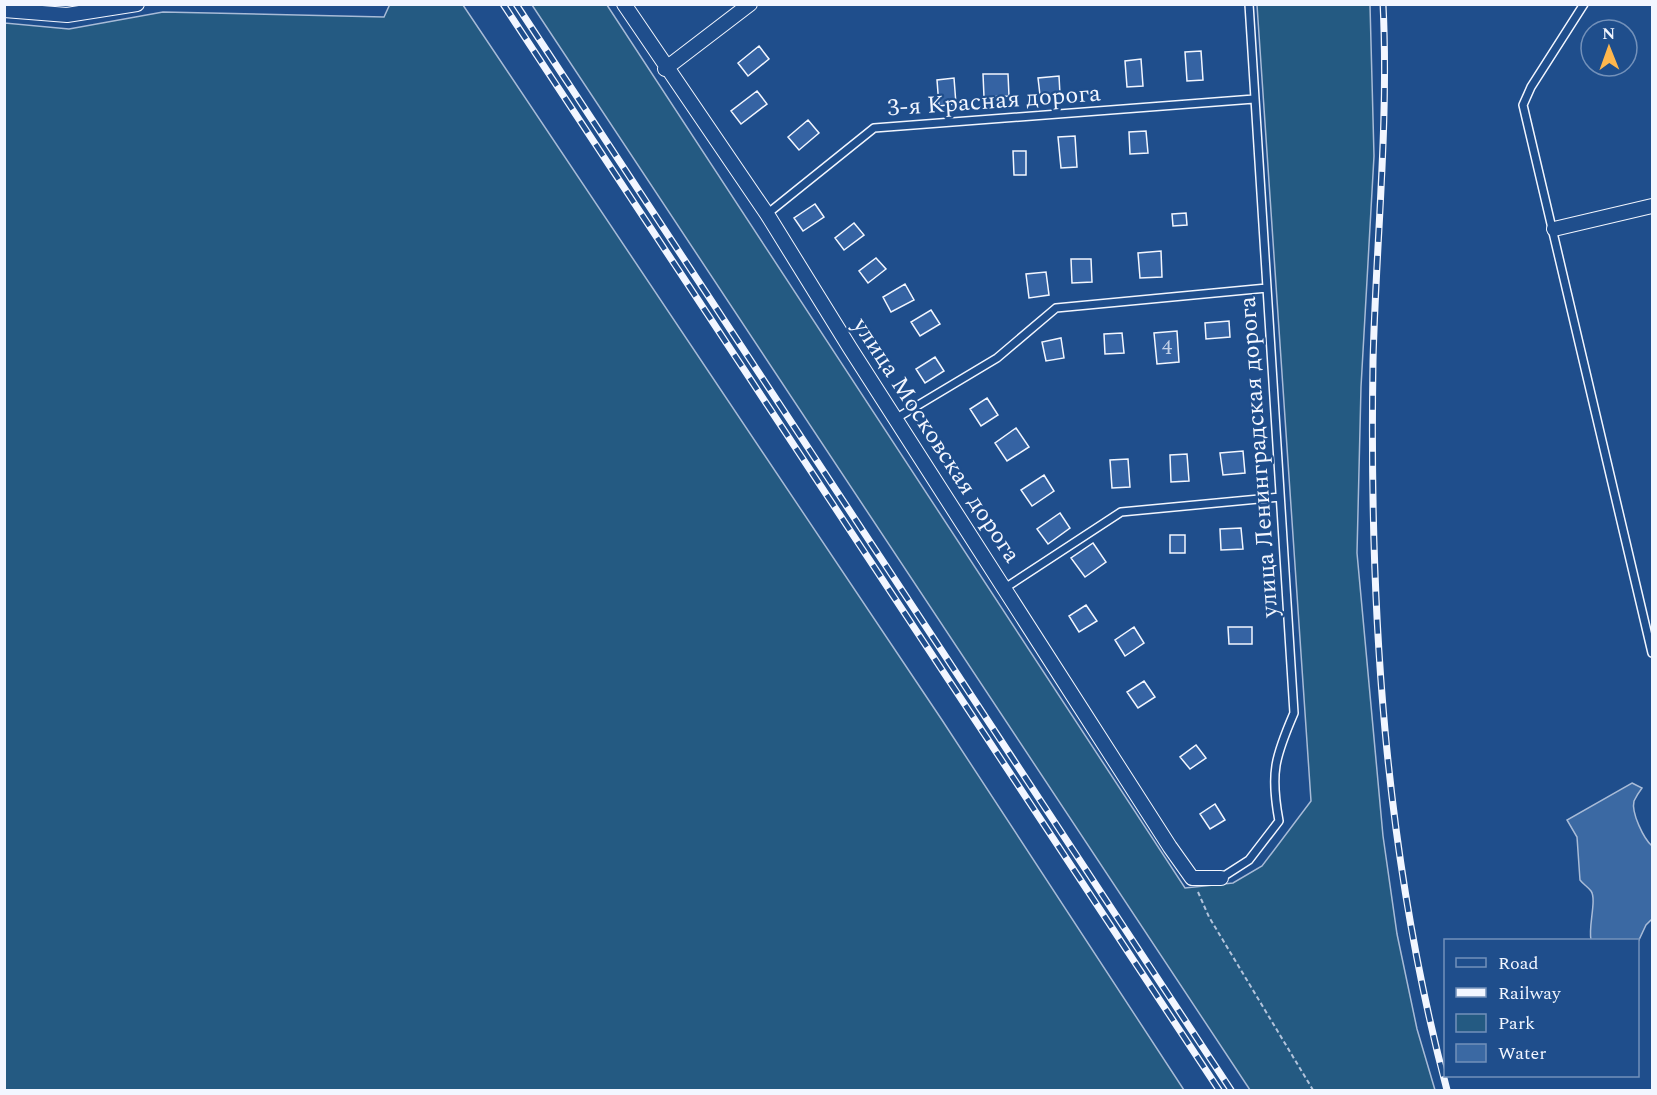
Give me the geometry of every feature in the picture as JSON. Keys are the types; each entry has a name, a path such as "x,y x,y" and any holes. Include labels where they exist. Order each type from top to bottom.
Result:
{"street":[{"path":"4,10 67,15 137,4"},
{"name":"улица Московская дорога","path":"624,4 665,69 767,214 895,419 1192,878"},
{"path":"665,69 750,4"},
{"path":"1554,229 1653,206"},
{"path":"1192,878 1221,879"}],"lane":[{"name":"улица Ленинградская дорога","path":"1221,879 1250,860 1279,821 1273,789 1276,755 1294,713 1249,4"},
{"path":"1584,4 1531,87 1523,105 1653,653"},
{"name":"3-я Красная дорога","path":"767,214 874,128 1254,99"},
{"path":"895,419 997,358 1056,308 1267,288"},
{"path":"1005,588 1121,512 1280,497"}],"path":[{"path":"1192,878 1209,917 1312,1090"}],"green space":[{"path":"390,4 463,5 942,720 1184,1090 5,1090 5,23 69,29 163,12 384,17"},
{"path":"532,5 607,5 1185,888 1233,883 1262,866 1311,801 1257,5 1370,5 1374,156 1361,387 1357,553 1383,836 1397,934 1417,1029 1435,1090 1250,1090"}],"water":[{"path":"1632,783 1642,788 1634,801 1634,812 1642,832 1652,846 1652,919 1646,925 1639,940 1591,939 1593,895 1580,880 1577,837 1567,820"}],"building":[{"path":"759,46 769,59 748,76 738,63"},
{"path":"1201,51 1203,80 1187,81 1185,52"},
{"path":"1141,59 1143,86 1127,87 1125,61"},
{"path":"983,74 1008,74 1009,96 984,97"},
{"path":"1059,76 1060,94 1040,95 1038,78"},
{"path":"954,78 956,104 939,106 937,80"},
{"path":"757,91 767,104 741,124 731,111"},
{"path":"808,120 819,133 799,150 788,137"},
{"path":"1146,131 1148,153 1130,154 1129,132"},
{"path":"1075,136 1077,167 1061,168 1058,137"},
{"path":"1013,151 1026,151 1026,175 1014,175"},
{"path":"815,204 824,217 803,231 794,218"},
{"path":"1186,213 1187,225 1173,226 1172,214"},
{"path":"854,223 864,235 844,250 835,238"},
{"path":"1161,251 1162,277 1140,278 1138,253"},
{"path":"876,258 886,269 868,283 859,271"},
{"path":"1071,259 1091,259 1092,282 1072,283"},
{"path":"1046,272 1049,295 1029,298 1026,274"},
{"path":"905,284 914,300 891,312 883,297"},
{"path":"931,310 940,324 920,336 911,322"},
{"path":"1229,321 1230,337 1206,339 1205,323"},
{"path":"1177,331 1179,362 1157,364 1154,333"},
{"path":"1122,333 1124,353 1105,354 1104,334"},
{"path":"1061,338 1064,358 1046,361 1042,342"},
{"path":"935,357 944,371 925,383 916,369"},
{"path":"987,398 998,415 981,426 970,409"},
{"path":"1016,428 1029,447 1007,461 995,443"},
{"path":"1243,451 1245,473 1223,475 1220,453"},
{"path":"1187,454 1189,481 1171,482 1170,455"},
{"path":"1128,459 1130,487 1112,488 1110,460"},
{"path":"1044,475 1054,491 1032,506 1021,490"},
{"path":"1060,513 1070,528 1048,544 1037,529"},
{"path":"1241,528 1243,549 1221,550 1220,529"},
{"path":"1170,535 1185,535 1185,553 1170,553"},
{"path":"1093,543 1106,562 1085,577 1071,558"},
{"path":"1086,605 1097,621 1079,632 1069,616"},
{"path":"1134,627 1144,643 1125,656 1115,640"},
{"path":"1228,627 1252,627 1252,644 1229,644"},
{"path":"1144,681 1155,697 1138,708 1127,692"},
{"path":"1196,745 1206,758 1190,769 1180,757"},
{"path":"1215,804 1225,820 1210,829 1200,814"}],"railway":[{"path":"503,4 1219,1090"},
{"path":"516,4 1231,1090"},
{"path":"1383,4 1383,138 1373,361 1372,453 1378,637 1395,820 1408,911 1447,1090"}]}
